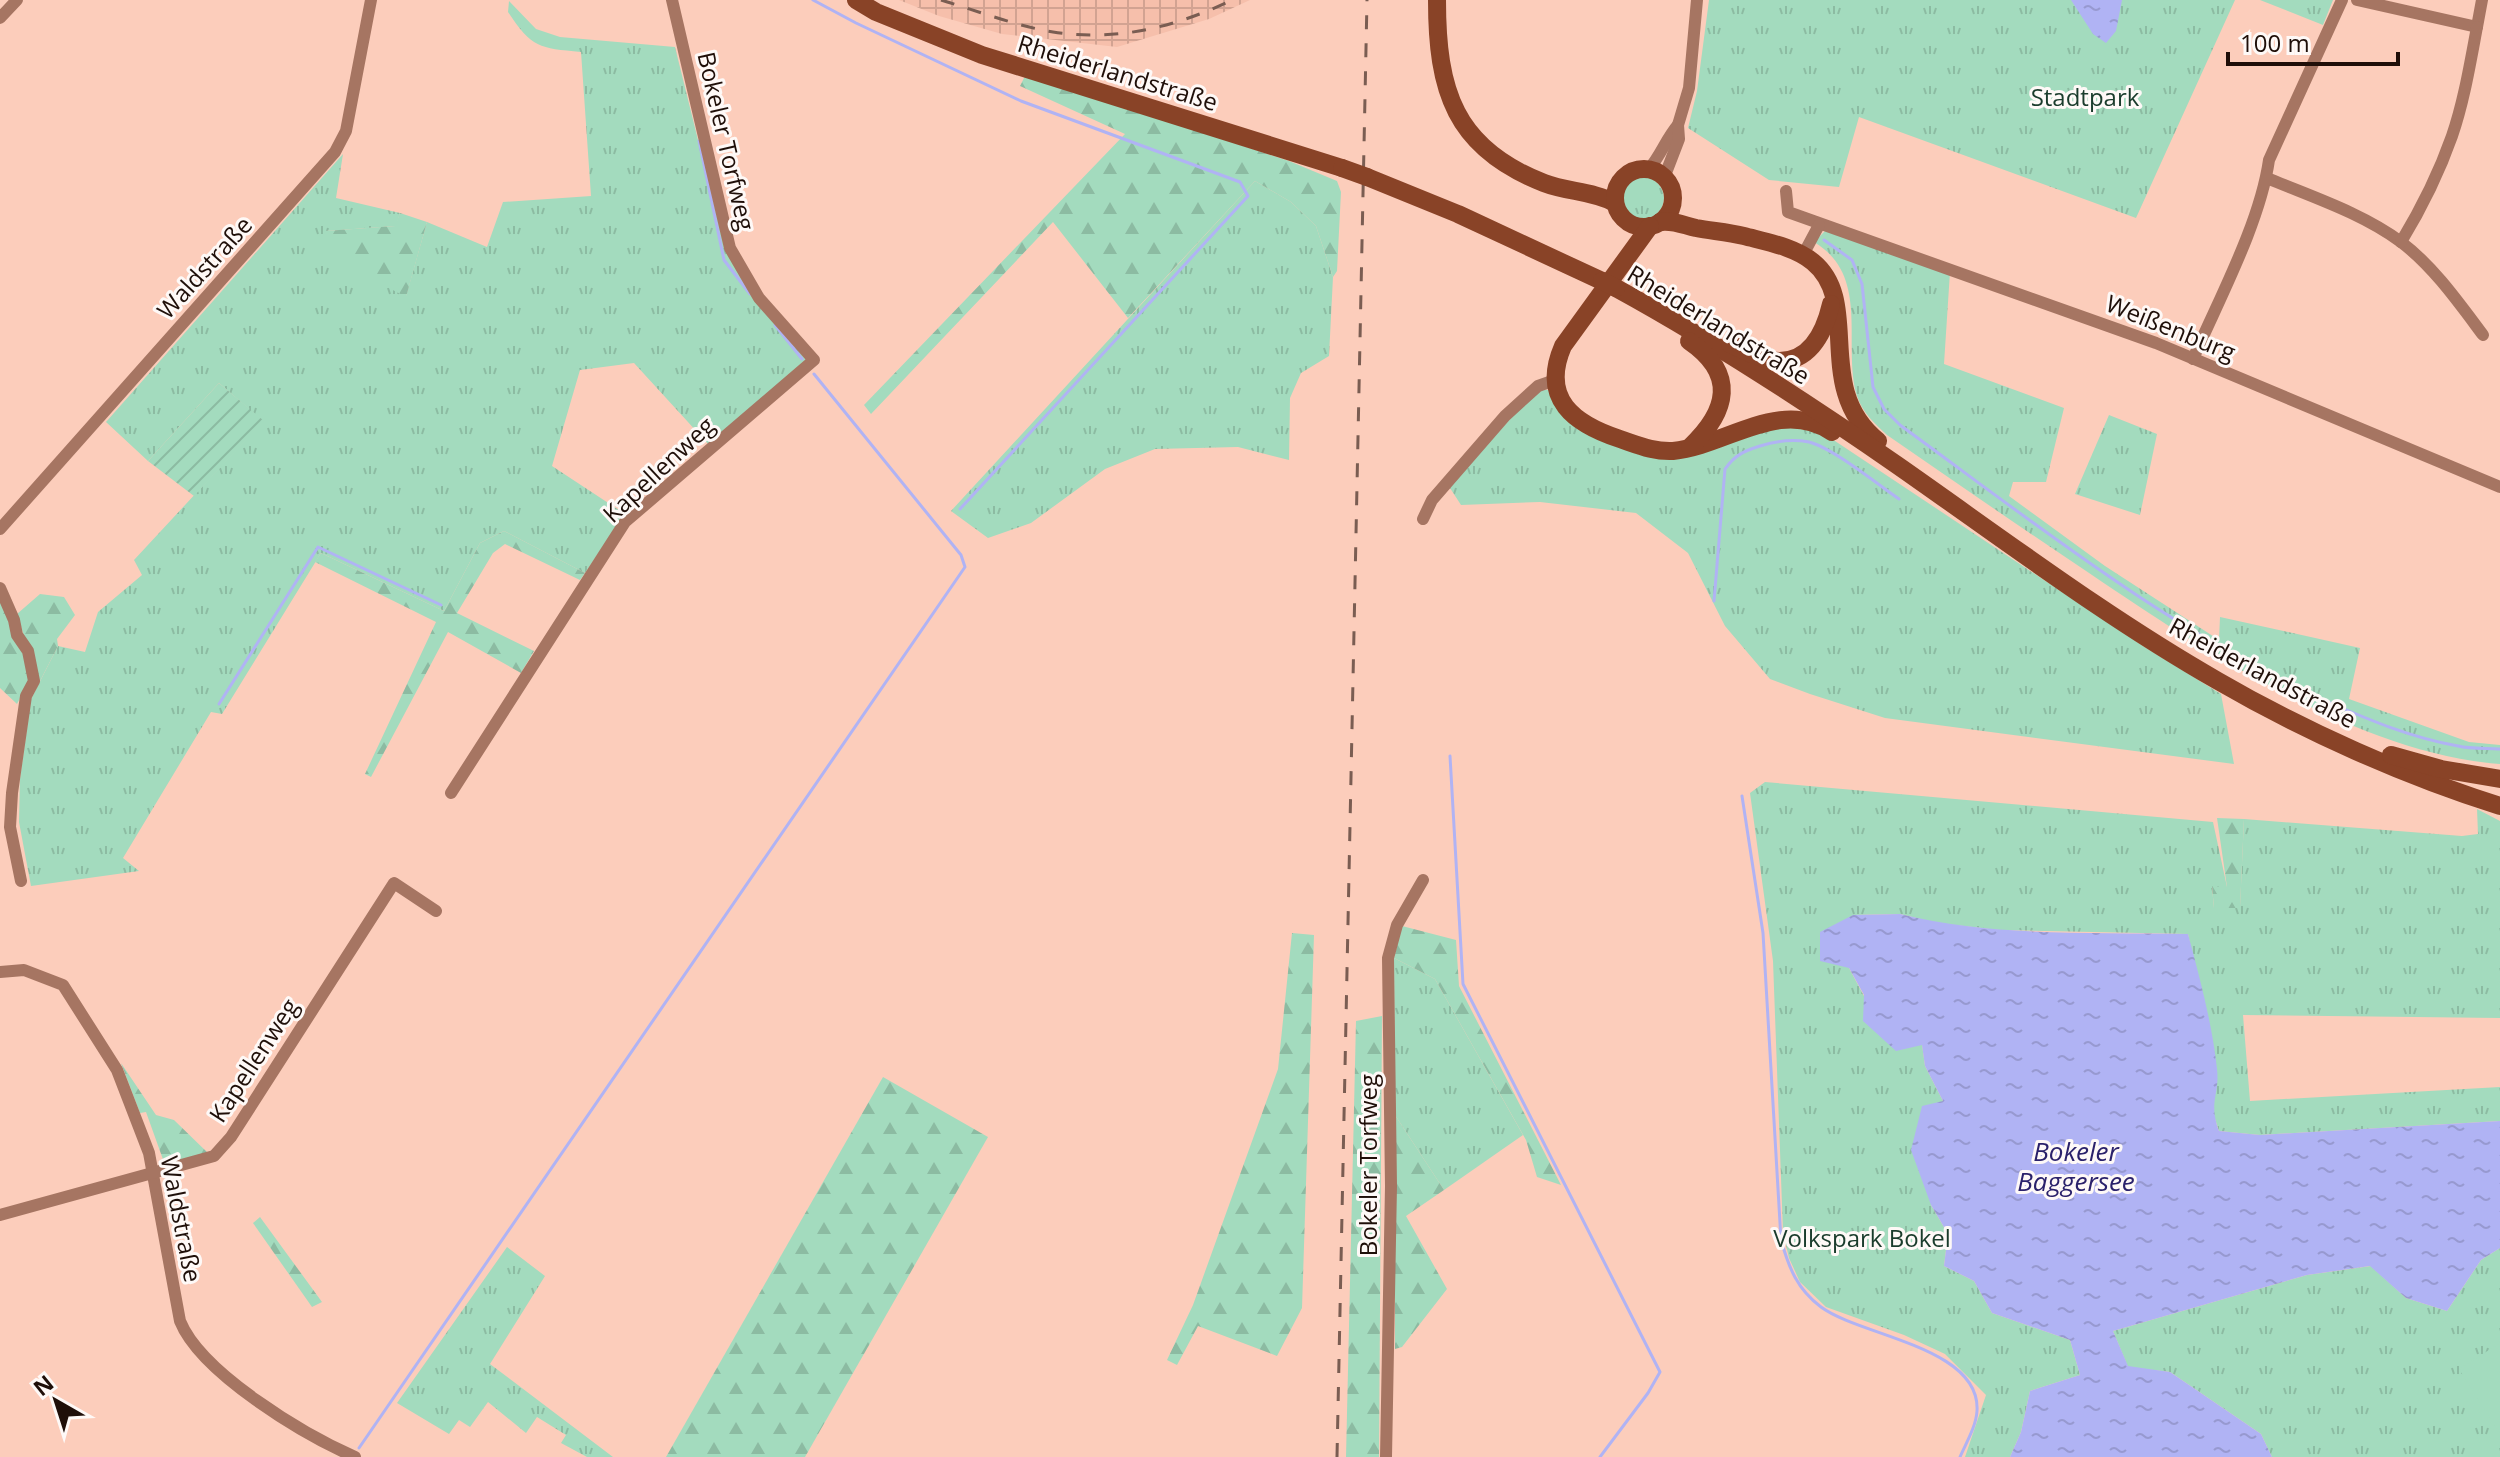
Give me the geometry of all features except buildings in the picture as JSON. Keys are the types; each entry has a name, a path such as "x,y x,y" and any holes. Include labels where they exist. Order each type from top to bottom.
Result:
{"main road":[{"name":"Rheiderlandstraße","path":"856,0 876,12 982,55 1284,148 1367,177 1458,214 1609,284 1713,344 1897,465 2090,601 2220,682 2286,718 2411,774 2500,806"},
{"path":"1437,0 1440,67 1448,96 1465,128 1490,153 1518,170 1601,185 1617,194"},
{"path":"1866,444 1852,445 1824,427 1807,421 1783,419 1712,442 1661,451 1595,431 1572,416 1564,405 1555,380 1563,346 1622,264 1655,224 1672,204 1672,194 1657,174 1631,172 1617,194 1618,212 1630,223 1655,224 1669,221 1717,229 1803,255 1822,271 1839,317 1841,382 1846,399 1862,426 1888,449 1897,465"},
{"path":"1672,204 1717,229"},
{"path":"1622,264 1630,223"},
{"path":"1713,344 1731,344 1770,360 1788,361 1801,356 1821,337 1833,297"},
{"path":"1665,316 1675,331 1711,360 1722,385 1721,406 1715,421 1689,448"},
{"path":"2357,749 2500,779"}],"street":[{"path":"0,18 17,0"},
{"name":"Waldstraße","path":"0,529 335,152 346,131 371,0"},
{"name":"Bokeler Torfweg","path":"672,0 730,248 759,298 814,360"},
{"path":"1657,174 1666,167 1679,139 1678,125 1689,88 1697,0"},
{"path":"2193,359 2255,216 2267,178 2269,160 2342,0"},
{"path":"2357,0 2477,27"},
{"path":"2401,242 2418,212 2451,137 2467,81 2482,0"},
{"path":"2267,178 2348,211 2401,242 2427,266 2483,335"},
{"name":"Weißenburg","path":"1786,191 1788,212 1819,225 1964,273 2156,343 2500,487"},
{"path":"1803,255 1819,225"},
{"name":"Kapellenweg","path":"451,793 625,522 814,360"},
{"path":"1423,519 1432,500 1456,469 1515,406 1538,386 1555,380"},
{"path":"0,588 17,635 28,651 34,681 26,696 12,793 10,827 21,881"},
{"name":"Bokeler Torfweg","path":"1386,1457 1391,1186 1388,958 1397,925 1423,880"},
{"name":"Kapellenweg","path":"0,1215 214,1156 231,1137 394,883 436,911"},
{"name":"Waldstraße","path":"0,972 24,970 63,985 117,1070 149,1153 180,1321 186,1337 207,1361 280,1416 355,1457"}],"shaded area":[{"path":"899,0 1250,0 1209,19 1117,47 1002,34 939,16"}],"green space":[{"name":"Stadtpark","path":"1709,0 2235,0 2136,218 1859,117 1839,187 1769,180 1688,128 1697,91"},
{"path":"2260,0 2333,0 2323,25"},
{"path":"509,1 536,29 560,37 675,47 725,249 808,360 709,445 634,363 580,370 552,466 625,514 585,573 504,531 480,543 444,611 321,553 222,714 211,712 123,858 139,871 31,886 19,822 20,779 31,699 58,646 85,652 98,612 142,575 134,560 263,421 219,383 148,461 106,422 343,154 336,198 400,213 396,226 326,231 406,296 427,222 487,247 503,202 591,196 581,52 538,44 524,33 508,12"},
{"path":"1026,74 1289,161 1337,181 1341,192 1337,271 1333,277 1316,226 1291,202 1255,181 1128,318 1053,222 871,414 864,405 1125,134 1020,86"},
{"path":"1643,177 1658,183 1664,198 1658,213 1643,219 1628,213 1622,198 1628,183"},
{"path":"1255,181 1291,202 1316,226 1333,277 1329,356 1301,373 1290,398 1289,460 1238,447 1155,449 1105,469 1031,523 988,538 951,511"},
{"path":"400,213 427,222 406,297 342,263 323,239 325,231 395,226"},
{"path":"1825,231 1950,272 1944,364 2064,408 2046,482 2013,482 2009,496 2105,566 2219,640 2220,617 2360,648 2349,699 2469,742 2500,745 2500,764 2447,756 2393,741 2286,695 2184,636 1887,435 1866,412 1857,396 1853,376 1849,292 1843,273 1832,256 1814,242"},
{"path":"219,383 264,421 194,496 148,461"},
{"path":"1542,390 1551,390 1555,397 1655,457 1784,426 1823,433 2143,646 2221,694 2234,764 1885,718 1770,679 1725,626 1688,553 1636,513 1540,502 1461,505 1450,488 1457,478 1529,398"},
{"path":"2109,415 2157,434 2140,515 2075,494"},
{"path":"504,531 585,573 580,580 505,544 493,553 457,613 534,651 521,673 448,632 371,777 365,774 436,622 315,562 321,553 444,611 480,543"},
{"path":"40,594 64,597 75,615 57,639 58,646 39,683 17,614"},
{"path":"0,599 24,653 29,681 17,704 0,688"},
{"name":"Volkspark Bokel","path":"1765,782 2213,822 2227,887 2212,887 2214,908 2240,907 2244,819 2462,836 2478,834 2477,809 2500,821 2500,1018 2243,1015 2250,1101 2500,1087 2500,1121 2260,1135 2219,1131 2212,1110 2217,1075 2188,934 1999,930 1937,923 1900,914 1853,915 1849,968 1864,996 1922,1044 1925,1066 1943,1101 1931,1205 1948,1234 1944,1266 1974,1281 1992,1313 2070,1340 2080,1375 2030,1391 2021,1432 2010,1457 1965,1457 1986,1395 1945,1354 1904,1335 1826,1307 1800,1282 1789,1258 1783,1232 1773,961 1750,793"},
{"path":"2217,818 2244,819 2240,908 2214,908 2212,886 2227,887"},
{"path":"1402,926 1456,940 1459,986 1561,1185 1537,1177 1526,1140 1435,979 1394,958"},
{"path":"1292,933 1314,935 1302,1308 1277,1356 1198,1326 1177,1365 1167,1360 1193,1305 1278,1069"},
{"path":"1394,958 1435,979 1523,1135 1444,1190 1395,1115"},
{"path":"1382,1016 1379,1457 1346,1457 1356,1021"},
{"path":"121,1063 156,1115 174,1120 209,1154 165,1165 146,1112 140,1113"},
{"path":"883,1077 988,1137 805,1457 666,1457"},
{"path":"1395,1115 1444,1190 1406,1216 1447,1289 1402,1347 1395,1349"},
{"path":"260,1217 322,1302 312,1307 253,1223"},
{"path":"507,1247 545,1276 490,1364 613,1457 587,1457 561,1443 566,1435 537,1417 526,1433 488,1402 470,1427 459,1420 449,1434 397,1403"},
{"path":"2500,1248 2500,1457 2272,1457 2261,1434 2170,1372 2128,1367 2113,1331 2307,1275 2371,1266 2406,1298 2447,1311 2481,1260"},
{"path":"2500,1343 2500,1434 2459,1369"}],"water":[{"path":"2071,0 2122,0 2116,31 2106,43 2093,34"},
{"name":"Bokeler Baggersee","path":"1900,914 2007,930 2188,934 2215,1052 2217,1078 2214,1112 2219,1131 2260,1135 2500,1121 2500,1248 2481,1260 2447,1311 2406,1298 2370,1266 2307,1275 2113,1331 2128,1366 2170,1372 2261,1434 2272,1457 2010,1457 2021,1432 2030,1391 2080,1375 2070,1340 1992,1313 1974,1281 1944,1266 1948,1234 1931,1205 1911,1150 1922,1106 1943,1101 1925,1066 1922,1045 1896,1051 1863,1021 1864,995 1849,968 1820,961 1820,932 1853,915"}],"waterway":[{"path":"813,0 1021,101 1240,182 1248,196 960,509"},
{"path":"699,141 724,260 750,294"},
{"path":"1824,240 1852,260 1862,284 1873,387 1884,409 1900,425 2106,575 2213,643 2342,708 2407,733 2463,747 2500,749"},
{"path":"775,325 802,359"},
{"path":"359,1448 965,567 961,555 814,374"},
{"path":"1714,601 1725,469 1740,454 1778,442 1809,442 1842,459 1899,499"},
{"path":"219,704 318,547 441,605"},
{"path":"1450,756 1463,984 1660,1372 1600,1457"},
{"path":"1742,796 1763,933 1784,1250 1800,1285 1821,1307 1915,1346 1960,1372 1973,1389 1977,1411 1973,1429 1960,1457"}],"railway":[{"path":"941,0 1011,22 1076,35 1145,30 1189,18 1232,0"},
{"path":"1337,1457 1367,0"}]}
